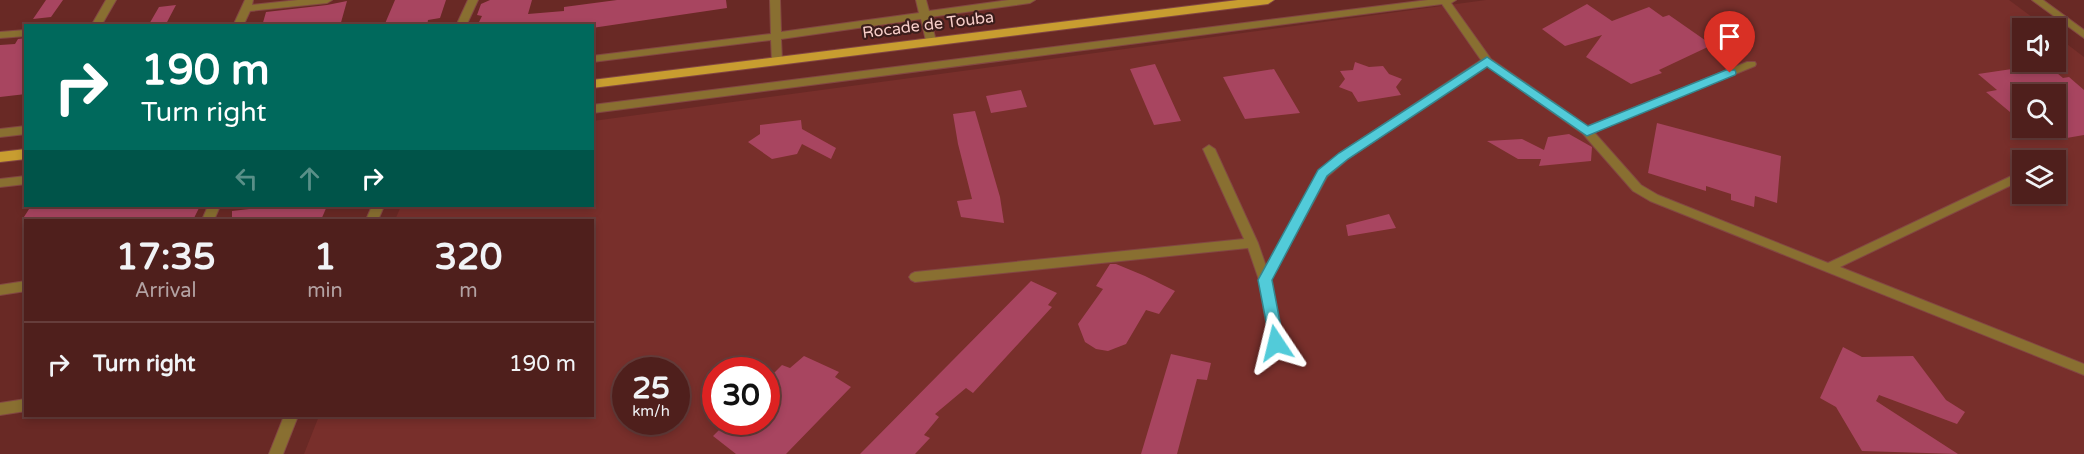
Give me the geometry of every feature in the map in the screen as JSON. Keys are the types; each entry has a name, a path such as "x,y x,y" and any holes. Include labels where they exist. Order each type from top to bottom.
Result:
{"main road":[{"name":"Rocade de Touba","path":"594,84 1268,0"},
{"path":"0,157 24,153"}],"street":[{"path":"97,24 111,0"},
{"path":"239,24 248,4 327,0"},
{"path":"462,24 473,0"},
{"path":"775,0 777,61"},
{"path":"921,0 932,41"},
{"path":"594,59 777,36 1030,0"},
{"path":"1444,0 1487,61 1587,131 1637,188 1654,198 2084,370"},
{"path":"594,109 1451,0"},
{"path":"2037,0 2084,34"},
{"path":"0,35 24,33"},
{"path":"1265,280 1323,174 1344,156 1487,61"},
{"path":"1587,131 1751,64"},
{"path":"0,133 24,130"},
{"path":"1209,148 1252,243 1265,280 1276,343"},
{"path":"0,183 24,180"},
{"path":"1828,268 2012,180"},
{"path":"915,277 1252,243"},
{"path":"0,290 24,286"},
{"path":"0,409 24,405"},
{"path":"276,454 291,417"}],"shaded area":[{"path":"1486,0 2009,0 2033,18 2012,18 2012,72 2066,72 2066,43 2084,57 2084,454 304,454 319,417 594,417 594,219 395,219 401,207 594,207 594,121"}],"building":[{"path":"46,0 63,0 51,17 33,19"},
{"path":"395,0 446,0 440,18 428,20 427,24 385,24"},
{"path":"490,0 532,0 528,14 564,11 564,7 617,0 726,0 727,8 594,28 594,24 478,24 482,16 477,15 481,4"},
{"path":"347,1 341,24 263,24 266,12"},
{"path":"1587,4 1612,21 1649,7 1663,17 1669,15 1712,45 1659,70 1662,73 1631,84 1586,57 1602,35 1565,46 1542,29"},
{"path":"176,5 166,24 149,24 159,7"},
{"path":"24,38 24,94 0,97 0,45 15,44 18,39"},
{"path":"1355,62 1369,67 1383,66 1389,74 1402,79 1396,87 1401,95 1358,102 1352,92 1339,87 1345,79 1340,71 1353,70"},
{"path":"1155,64 1181,121 1154,125 1130,69"},
{"path":"1274,69 1300,113 1245,119 1223,77"},
{"path":"2012,69 2012,72 2056,72 2063,78 2069,77 2084,90 2084,135 2055,140 2055,138 2066,138 2066,84 2012,84 2012,114 1986,92 1997,90 1978,74"},
{"path":"1021,90 1027,107 991,113 986,96"},
{"path":"975,111 1000,197 1004,223 961,217 957,201 972,199 953,114"},
{"path":"801,120 802,129 836,148 831,159 802,144 797,154 772,159 748,142 760,134 760,125"},
{"path":"1657,123 1781,156 1777,203 1755,196 1754,207 1731,200 1731,194 1706,186 1706,191 1648,173"},
{"path":"1569,134 1592,147 1591,161 1539,166 1541,159 1518,159 1487,141 1522,139 1544,150 1548,137"},
{"path":"30,207 200,207 194,219 22,220"},
{"path":"268,207 327,207 321,219 232,219 232,211"},
{"path":"1389,214 1396,228 1348,236 1346,225"},
{"path":"1110,264 1116,264 1145,276 1175,291 1159,314 1146,310 1126,344 1108,351 1096,349 1085,342 1078,324 1103,289 1096,286"},
{"path":"1031,281 1057,293 1048,305 1052,307 973,393 966,388 935,414 939,417 924,435 930,438 915,454 860,454"},
{"path":"1843,347 1862,357 1913,356 1946,400 1965,412 1957,424 1879,395 1876,401 1958,454 1862,451 1836,407 1820,398"},
{"path":"1171,354 1211,363 1207,380 1197,379 1177,454 1141,454"},
{"path":"804,356 839,372 835,377 851,387 786,454 736,454 713,436 780,435 780,367 782,365 790,368"}],"route":[{"path":"1276,343 1265,280 1323,174 1344,156 1487,61 1587,131 1730,73"}]}
